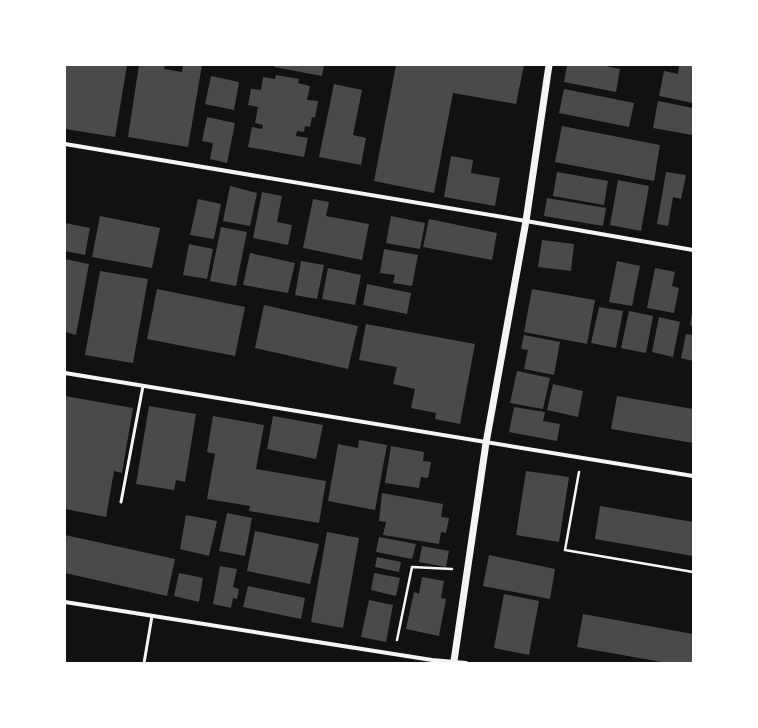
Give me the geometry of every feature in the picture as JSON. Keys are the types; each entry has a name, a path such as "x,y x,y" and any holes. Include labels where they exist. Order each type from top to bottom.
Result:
{"street":[{"path":"455,662 486,442 526,221 549,65"},
{"path":"65,144 693,250"},
{"path":"65,373 693,476"},
{"path":"65,602 432,660 466,663"}],"lane":[{"path":"121,502 143,386"},
{"path":"144,663 152,616"}],"path":[{"path":"580,458 565,550 693,572"},
{"path":"394,654 412,567 456,569"}],"building":[{"path":"65,65 127,65 115,137 65,129"},
{"path":"139,65 165,65 164,69 182,72 183,65 202,65 188,147 128,137"},
{"path":"275,65 324,65 322,76 274,67"},
{"path":"396,65 524,65 516,104 453,93 434,193 374,181"},
{"path":"567,65 601,65 620,69 616,92 564,82"},
{"path":"679,65 693,65 693,103 659,96 664,71 678,74"},
{"path":"276,75 299,79 298,83 310,86 307,100 318,101 315,118 312,117 310,127 305,126 304,132 297,131 296,136 308,138 304,157 248,147 252,127 262,129 263,125 255,123 258,107 248,105 251,89 261,90 263,77 275,79"},
{"path":"211,76 239,82 234,110 205,104"},
{"path":"334,84 362,90 353,135 366,138 361,165 319,157"},
{"path":"564,89 634,103 629,127 559,113"},
{"path":"658,101 693,108 692,135 653,128"},
{"path":"207,117 235,123 227,163 210,159 213,143 202,141"},
{"path":"562,126 660,145 654,181 555,162"},
{"path":"451,156 473,160 471,173 500,178 495,206 444,197"},
{"path":"557,172 608,181 604,205 553,196"},
{"path":"666,172 686,175 681,199 673,197 668,226 657,224"},
{"path":"618,180 649,186 641,231 610,225"},
{"path":"230,186 257,193 250,226 223,221"},
{"path":"262,192 282,196 277,222 292,225 288,245 253,238"},
{"path":"547,198 606,208 603,226 544,216"},
{"path":"198,199 221,204 214,239 190,235"},
{"path":"313,199 329,202 326,216 369,224 362,260 303,248"},
{"path":"100,216 160,228 152,268 92,257"},
{"path":"391,216 425,223 420,249 386,243"},
{"path":"429,219 497,233 492,260 423,247"},
{"path":"65,223 90,228 85,255 65,251"},
{"path":"221,227 247,232 236,286 210,281"},
{"path":"542,240 574,244 571,271 538,267"},
{"path":"189,244 213,249 207,279 183,275"},
{"path":"384,249 418,255 412,286 393,283 395,275 380,273"},
{"path":"250,253 295,263 288,293 243,285"},
{"path":"65,259 89,264 76,335 65,332"},
{"path":"301,261 324,265 317,299 295,295"},
{"path":"617,261 640,266 632,306 609,302"},
{"path":"328,268 361,275 355,305 322,299"},
{"path":"655,268 675,272 672,286 679,288 674,313 647,308"},
{"path":"100,271 148,279 133,363 85,355"},
{"path":"367,284 411,293 407,314 363,305"},
{"path":"157,289 245,307 235,356 147,339"},
{"path":"532,289 595,300 587,344 524,332"},
{"path":"264,305 358,326 348,369 255,348"},
{"path":"599,307 623,311 616,348 591,343"},
{"path":"629,311 653,316 646,353 621,348"},
{"path":"692,313 693,314 693,326 690,325"},
{"path":"659,317 680,322 673,357 652,352"},
{"path":"366,324 475,344 460,424 435,419 436,413 411,408 415,389 393,384 397,367 359,360"},
{"path":"686,334 693,335 693,361 681,358"},
{"path":"524,335 560,342 554,375 524,369 528,350 521,349"},
{"path":"517,371 550,378 543,409 510,403"},
{"path":"553,384 583,391 578,417 547,410"},
{"path":"65,396 133,408 122,473 114,471 106,517 65,509"},
{"path":"617,396 693,409 693,443 611,429"},
{"path":"149,406 196,414 185,482 176,480 174,490 136,484"},
{"path":"514,407 545,412 543,421 560,424 557,441 509,432"},
{"path":"213,416 264,425 256,469 326,481 319,523 249,511 250,506 207,499 215,454 207,452"},
{"path":"273,416 323,425 316,459 267,449"},
{"path":"359,440 387,445 375,510 328,501 338,444 358,448"},
{"path":"391,446 424,452 423,461 431,462 428,478 421,477 419,488 385,483"},
{"path":"526,471 569,477 559,542 516,535"},
{"path":"382,493 443,504 441,517 449,518 446,533 441,532 439,544 383,535 386,522 379,521"},
{"path":"600,506 693,522 693,556 595,539"},
{"path":"227,513 252,518 245,556 219,551"},
{"path":"186,515 217,521 209,556 180,549"},
{"path":"255,531 319,544 310,584 247,571"},
{"path":"327,532 359,538 343,628 311,622"},
{"path":"65,535 175,559 167,596 65,573"},
{"path":"379,537 416,544 412,559 376,552"},
{"path":"422,546 449,551 446,567 419,562"},
{"path":"489,555 555,569 550,599 483,586"},
{"path":"377,557 401,562 399,572 375,567"},
{"path":"220,566 237,569 233,587 239,589 237,599 233,598 231,608 213,604"},
{"path":"179,573 203,578 199,602 174,596"},
{"path":"374,573 400,578 396,596 371,590"},
{"path":"422,577 444,581 441,598 446,599 439,636 406,629 414,592 419,594"},
{"path":"248,586 305,598 301,619 243,607"},
{"path":"504,594 539,601 529,655 494,648"},
{"path":"369,600 393,605 386,642 361,637"},
{"path":"583,614 693,634 693,663 667,663 577,647"}]}
